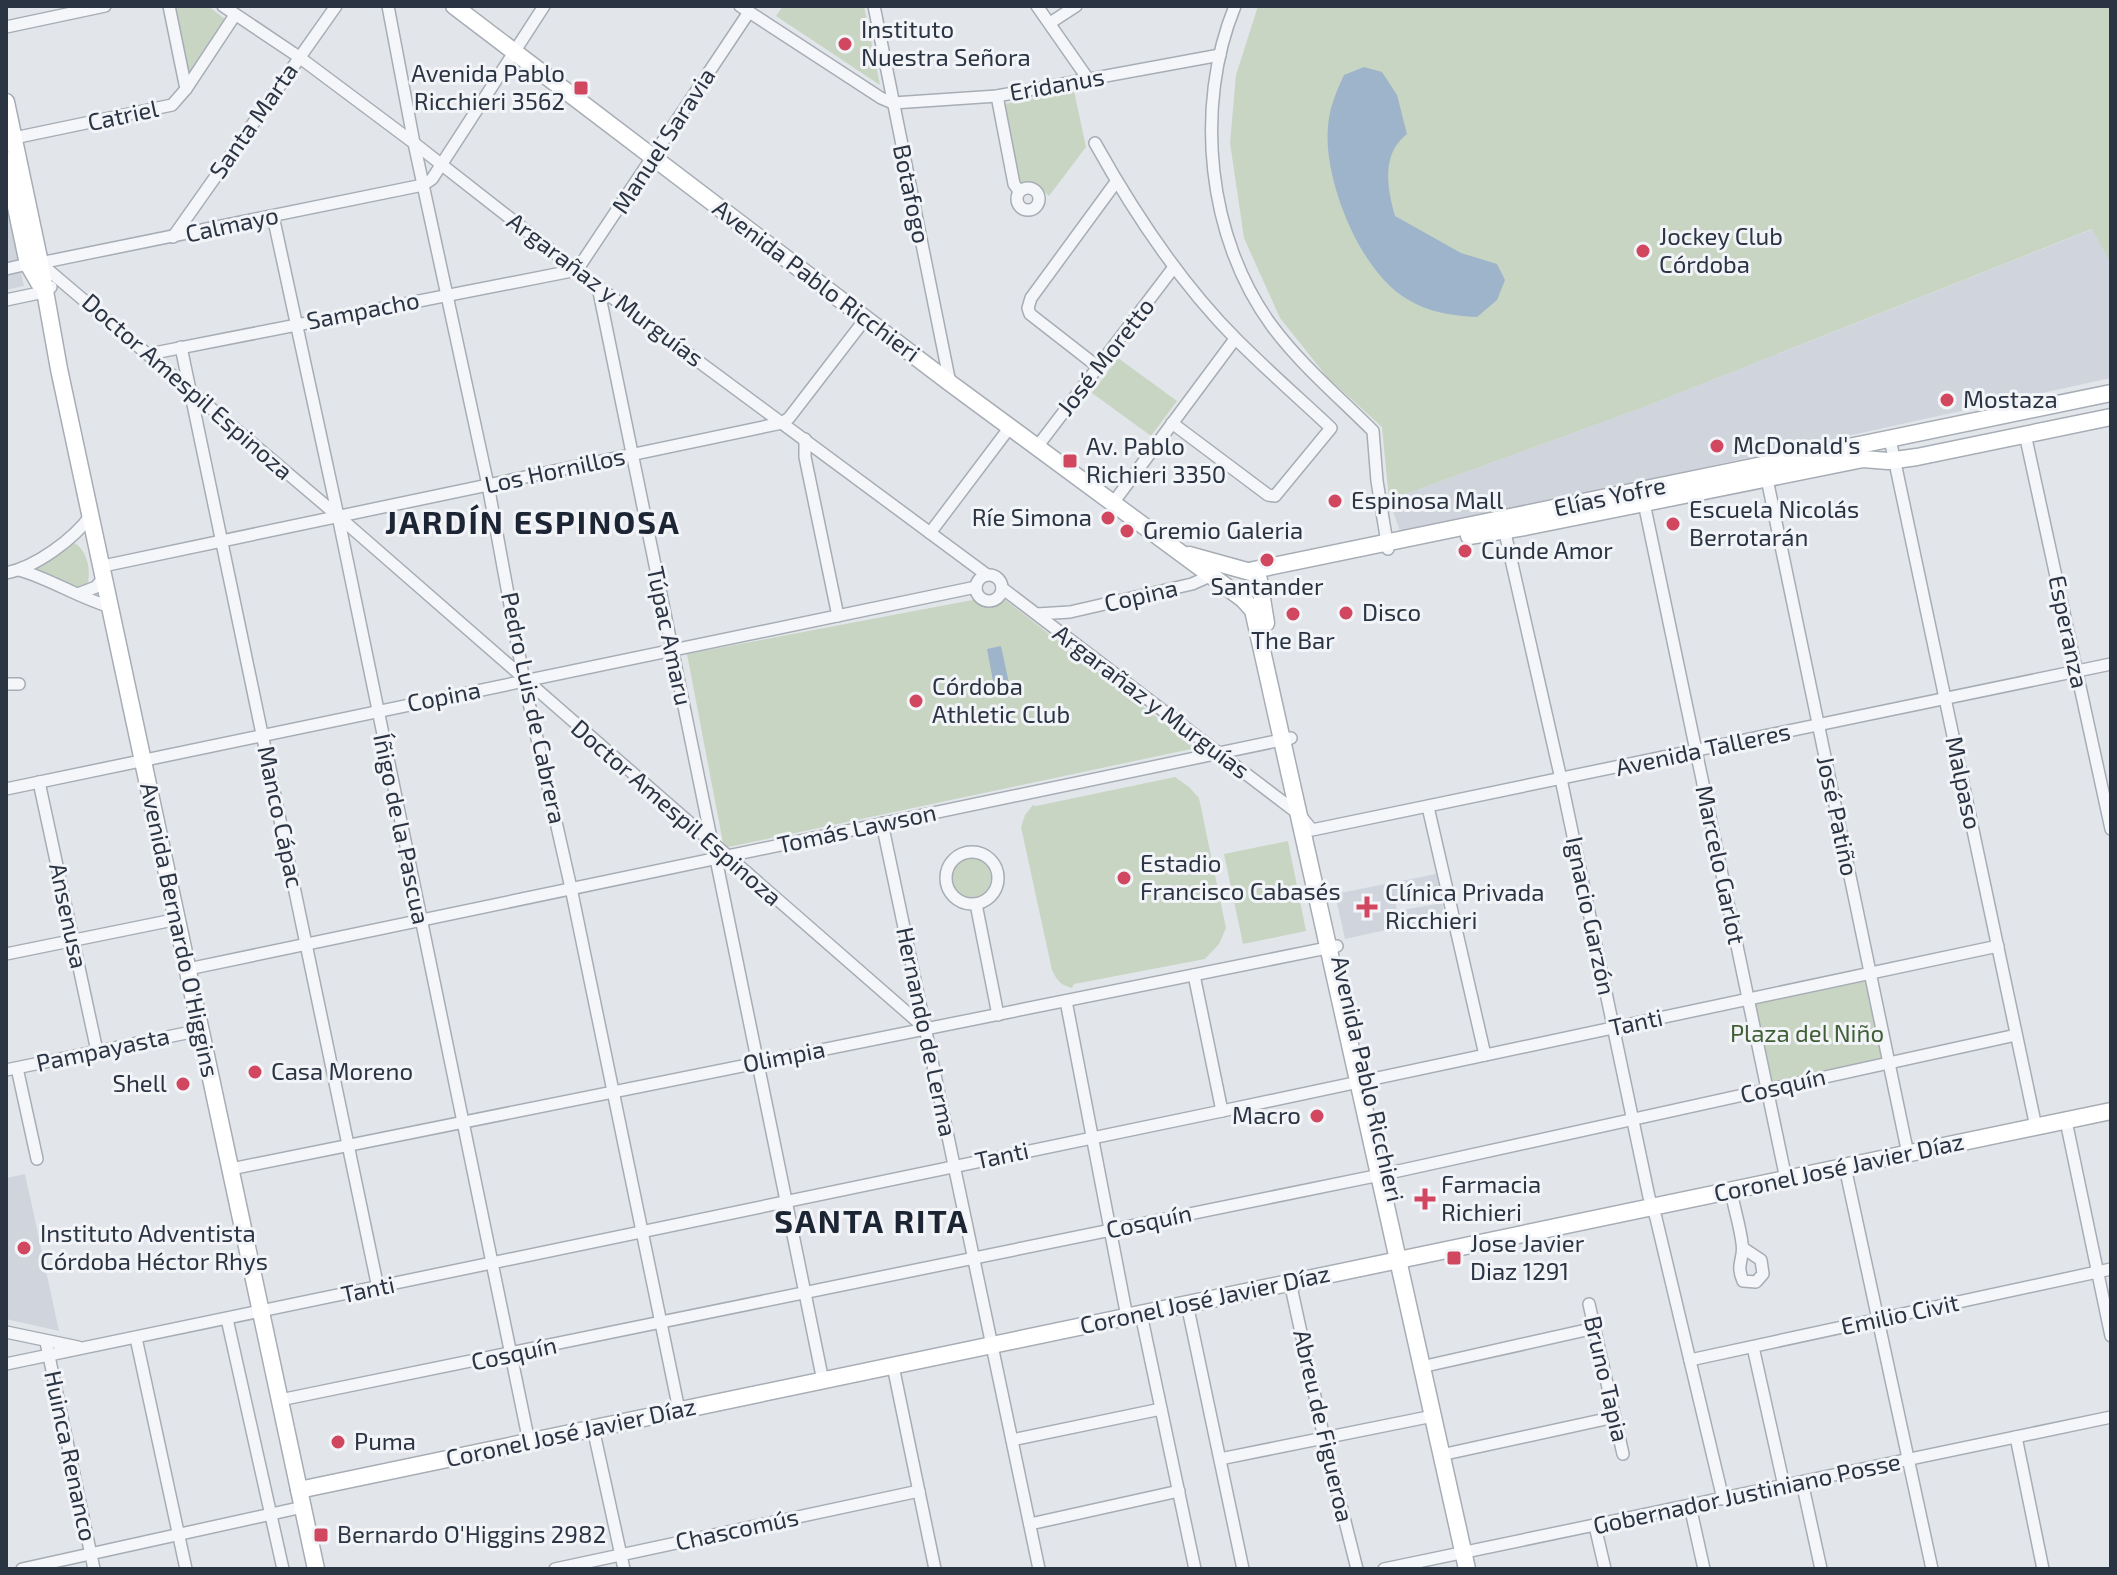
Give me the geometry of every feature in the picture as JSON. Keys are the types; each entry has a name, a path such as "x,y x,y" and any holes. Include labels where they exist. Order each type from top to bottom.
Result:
{"main road":[{"name":"Avenida Pablo Ricchieri","path":"454,6 950,383 1238,595 1256,616 1312,830 1333,947"},
{"name":"Avenida Bernardo O'Higgins","path":"6,102 34,264"},
{"name":"Avenida Bernardo O'Higgins","path":"6,160 44,292 316,1569"},
{"name":"Elías Yofre","path":"1503,525 2111,393"},
{"name":"Elías Yofre","path":"1245,571 1644,503 1863,459 1895,460 2111,417"},
{"name":"Elías Yofre","path":"1259,587 1272,574 1388,546"},
{"name":"Avenida Pablo Ricchieri","path":"1180,552 1245,571"},
{"path":"1245,571 1257,576 1259,587 1252,597 1238,595 1233,577 1245,571"},
{"name":"Avenida Pablo Ricchieri","path":"1259,587 1300,815 1430,1365 1470,1561"},
{"name":"Coronel José Javier Díaz","path":"299,1490 2111,1111"},
{"name":"Avenida Pablo Ricchieri","path":"1403,1259 1433,1416 1470,1561"}],"street":[{"path":"6,27 105,6"},
{"path":"169,6 186,89"},
{"name":"Argarañaz y Murguías","path":"223,6 299,57 598,287 987,575"},
{"name":"Santa Marta","path":"173,237 336,6"},
{"name":"Pedro Luis de Cabrera","path":"388,6 414,143 488,485 524,681 571,888 679,1410"},
{"path":"423,185 440,165 544,6"},
{"name":"Botafogo","path":"874,6 950,383"},
{"path":"1037,6 1088,79"},
{"path":"1050,23 1076,6"},
{"path":"1235,6 1220,55 1213,109 1213,170 1223,221 1252,294 1271,324 1308,370 1373,431 1377,481 1388,546"},
{"path":"744,9 893,103"},
{"name":"Manuel Saravia","path":"577,270 653,157 744,9"},
{"name":"Catriel","path":"14,138 163,109 179,99 235,15"},
{"name":"Eridanus","path":"893,103 997,96 1220,55"},
{"path":"997,96 1014,184 1019,191"},
{"path":"1095,143 1116,182 1174,267 1235,339 1331,428 1275,496 1268,495 1172,423"},
{"path":"1098,367 1030,314 1028,308 1031,298 1116,182"},
{"name":"Calmayo","path":"6,269 423,185"},
{"name":"Íñigo de la Pascua","path":"273,216 529,1442"},
{"name":"Doctor Amespil Espinoza","path":"34,264 64,282 338,516 712,843 721,858 926,1029"},
{"name":"José Moretto","path":"1037,447 1174,267"},
{"name":"Sampacho","path":"149,354 577,270"},
{"name":"Doctor Amespil Espinoza","path":"44,292 64,282"},
{"name":"Túpac Amaru","path":"598,287 712,843"},
{"path":"6,300 44,292"},
{"path":"782,423 866,318"},
{"path":"1113,503 1235,339"},
{"name":"Manco Cápac","path":"181,347 378,1288"},
{"name":"Los Hornillos","path":"78,594 96,587 104,571 222,540 782,423"},
{"path":"930,533 1010,427"},
{"name":"Esperanza","path":"2025,434 2111,829"},
{"path":"805,439 805,457 838,616"},
{"name":"Malpaso","path":"1890,439 2036,1127"},
{"name":"José Patiño","path":"1767,479 1908,1154"},
{"name":"Marcelo Garlot","path":"1644,503 1786,1179"},
{"path":"6,573 19,570 73,537 92,514"},
{"name":"Ignacio Garzón","path":"1503,525 1561,779 1652,1207 1723,1499"},
{"path":"73,537 98,547"},
{"path":"19,570 111,607"},
{"path":"987,575 998,578 1002,588 999,596 988,600 981,598 976,587 979,579 987,575"},
{"name":"Copina","path":"1037,614 1070,612 1192,584 1210,576"},
{"name":"Copina","path":"6,789 976,587"},
{"name":"Argarañaz y Murguías","path":"1002,588 1300,815"},
{"name":"Copina","path":"1055,628 1070,612"},
{"name":"Avenida Talleres","path":"1312,830 2111,664"},
{"path":"6,684 19,684"},
{"name":"Tomás Lawson","path":"188,969 1287,738"},
{"name":"Ansenusa","path":"39,782 97,1051"},
{"path":"1428,807 1485,1055"},
{"path":"1300,815 1312,830"},
{"name":"Hernando de Lerma","path":"882,823 1039,1569"},
{"path":"968,851 986,855 997,870 996,888 991,896 976,904 959,901 945,881 945,873 953,859 968,851"},
{"path":"721,858 757,1062 823,1381"},
{"path":"976,904 998,1015"},
{"path":"6,954 178,919"},
{"name":"Tanti","path":"6,1364 1998,946"},
{"name":"Olimpia","path":"231,1169 1333,947"},
{"path":"1194,975 1222,1111"},
{"path":"1066,1001 1112,1230 1161,1409 1195,1569"},
{"name":"Pampayasta","path":"12,1069 201,1030"},
{"name":"Cosquín","path":"280,1400 1384,1174 2016,1035"},
{"path":"12,1069 37,1159"},
{"path":"2066,1121 2111,1336"},
{"path":"1845,1167 1932,1569"},
{"path":"1731,1191 1743,1248"},
{"name":"Emilio Civit","path":"1690,1360 2111,1269"},
{"name":"Abreu de Figueroa","path":"1290,1282 1357,1569"},
{"path":"1187,1304 1241,1569"},
{"name":"Bruno Tapia","path":"1589,1304 1623,1454"},
{"path":"227,1319 283,1569"},
{"path":"1430,1365 1595,1328"},
{"path":"6,1332 86,1348"},
{"path":"136,1338 186,1569"},
{"name":"Huinca Renanco","path":"46,1342 94,1569"},
{"path":"1753,1347 1784,1486"},
{"path":"893,1366 935,1569"},
{"path":"1012,1440 1161,1409"},
{"path":"1220,1459 1433,1416"},
{"path":"1450,1453 1615,1417"},
{"name":"Gobernador Justiniano Posse","path":"1384,1569 1470,1561 1595,1526 2111,1417"},
{"path":"593,1428 624,1569"},
{"path":"2016,1437 2043,1569"},
{"path":"1802,1482 1821,1569"},
{"name":"Chascomús","path":"555,1569 919,1491"},
{"path":"1030,1524 1179,1491"},
{"path":"1690,1506 1704,1569"},
{"path":"22,1569 303,1507"},
{"path":"1595,1526 1605,1569"}],"shaded area":[{"path":"6,205 24,286 6,290"},
{"path":"2093,229 2111,264 2111,378 1401,534 1389,500 1639,409"},
{"name":"Clínica Privada Ricchieri","path":"1436,874 1439,888 1395,897 1397,911 1442,903 1445,917 1345,939 1335,894"},
{"name":"Instituto Adventista Córdoba Héctor Rhys","path":"25,1174 59,1331 6,1319 6,1178"}],"green space":[{"path":"175,6 208,6 225,19 191,73 188,72"},
{"name":"Instituto Nuestra Señora","path":"783,6 864,6 880,85 776,16"},
{"name":"Jockey Club Córdoba","path":"1258,6 2111,6 2111,264 2092,229 1639,409 1389,500 1382,427 1327,377 1280,318 1244,238 1230,143 1236,75"},
{"path":"1074,91 1086,147 1049,196 1037,185 1017,179 1004,104"},
{"path":"1118,358 1177,401 1151,436 1092,393"},
{"path":"74,543 87,561 87,585 76,587 55,576 30,570 65,544"},
{"name":"Córdoba Athletic Club","path":"999,595 1196,748 724,848 687,654"},
{"name":"Estadio Francisco Cabasés","path":"1175,777 1199,798 1226,928 1219,944 1205,959 1074,984 1072,988 1065,985 1052,970 1021,827 1025,815 1033,805"},
{"path":"1288,841 1306,931 1243,944 1224,854"},
{"path":"971,858 985,864 991,878 985,892 971,898 957,892 951,878 957,864"},
{"name":"Plaza del Niño","path":"1870,973 1888,1063 1767,1090 1748,999"}],"water":[{"path":"1364,67 1382,72 1397,95 1407,134 1393,151 1388,172 1395,216 1461,253 1497,264 1505,280 1497,300 1477,317 1440,312 1407,299 1374,268 1348,222 1332,172 1328,148 1329,120 1344,75"},
{"path":"1001,646 1009,683 994,686 987,649"}],"place":[{"name":"Instituto Nuestra Señora","path":"845,44"},
{"name":"Avenida Pablo Ricchieri 3562","path":"581,88"},
{"name":"Jockey Club Córdoba","path":"1643,251"},
{"name":"Mostaza","path":"1947,400"},
{"name":"McDonald's","path":"1717,446"},
{"name":"Av. Pablo Richieri 3350","path":"1070,461"},
{"name":"Espinosa Mall","path":"1335,501"},
{"name":"Ríe Simona","path":"1108,518"},
{"name":"Escuela Nicolás Berrotarán","path":"1673,524"},
{"name":"Gremio Galeria","path":"1127,531"},
{"name":"Cunde Amor","path":"1465,551"},
{"name":"Santander","path":"1267,560"},
{"name":"Disco","path":"1346,613"},
{"name":"The Bar","path":"1293,614"},
{"name":"Córdoba Athletic Club","path":"916,701"},
{"name":"Estadio Francisco Cabasés","path":"1124,878"},
{"name":"Clínica Privada Ricchieri","path":"1367,907"},
{"name":"Casa Moreno","path":"255,1072"},
{"name":"Shell","path":"183,1084"},
{"name":"Macro","path":"1317,1116"},
{"name":"Farmacia Richieri","path":"1425,1199"},
{"name":"Instituto Adventista Córdoba Héctor Rhys","path":"24,1248"},
{"name":"Jose Javier Diaz 1291","path":"1454,1258"},
{"name":"Puma","path":"338,1442"},
{"name":"Bernardo O'Higgins 2982","path":"321,1535"}],"district":[{"name":"JARDÍN ESPINOSA","path":"533,523"},
{"name":"SANTA RITA","path":"872,1222"}]}
